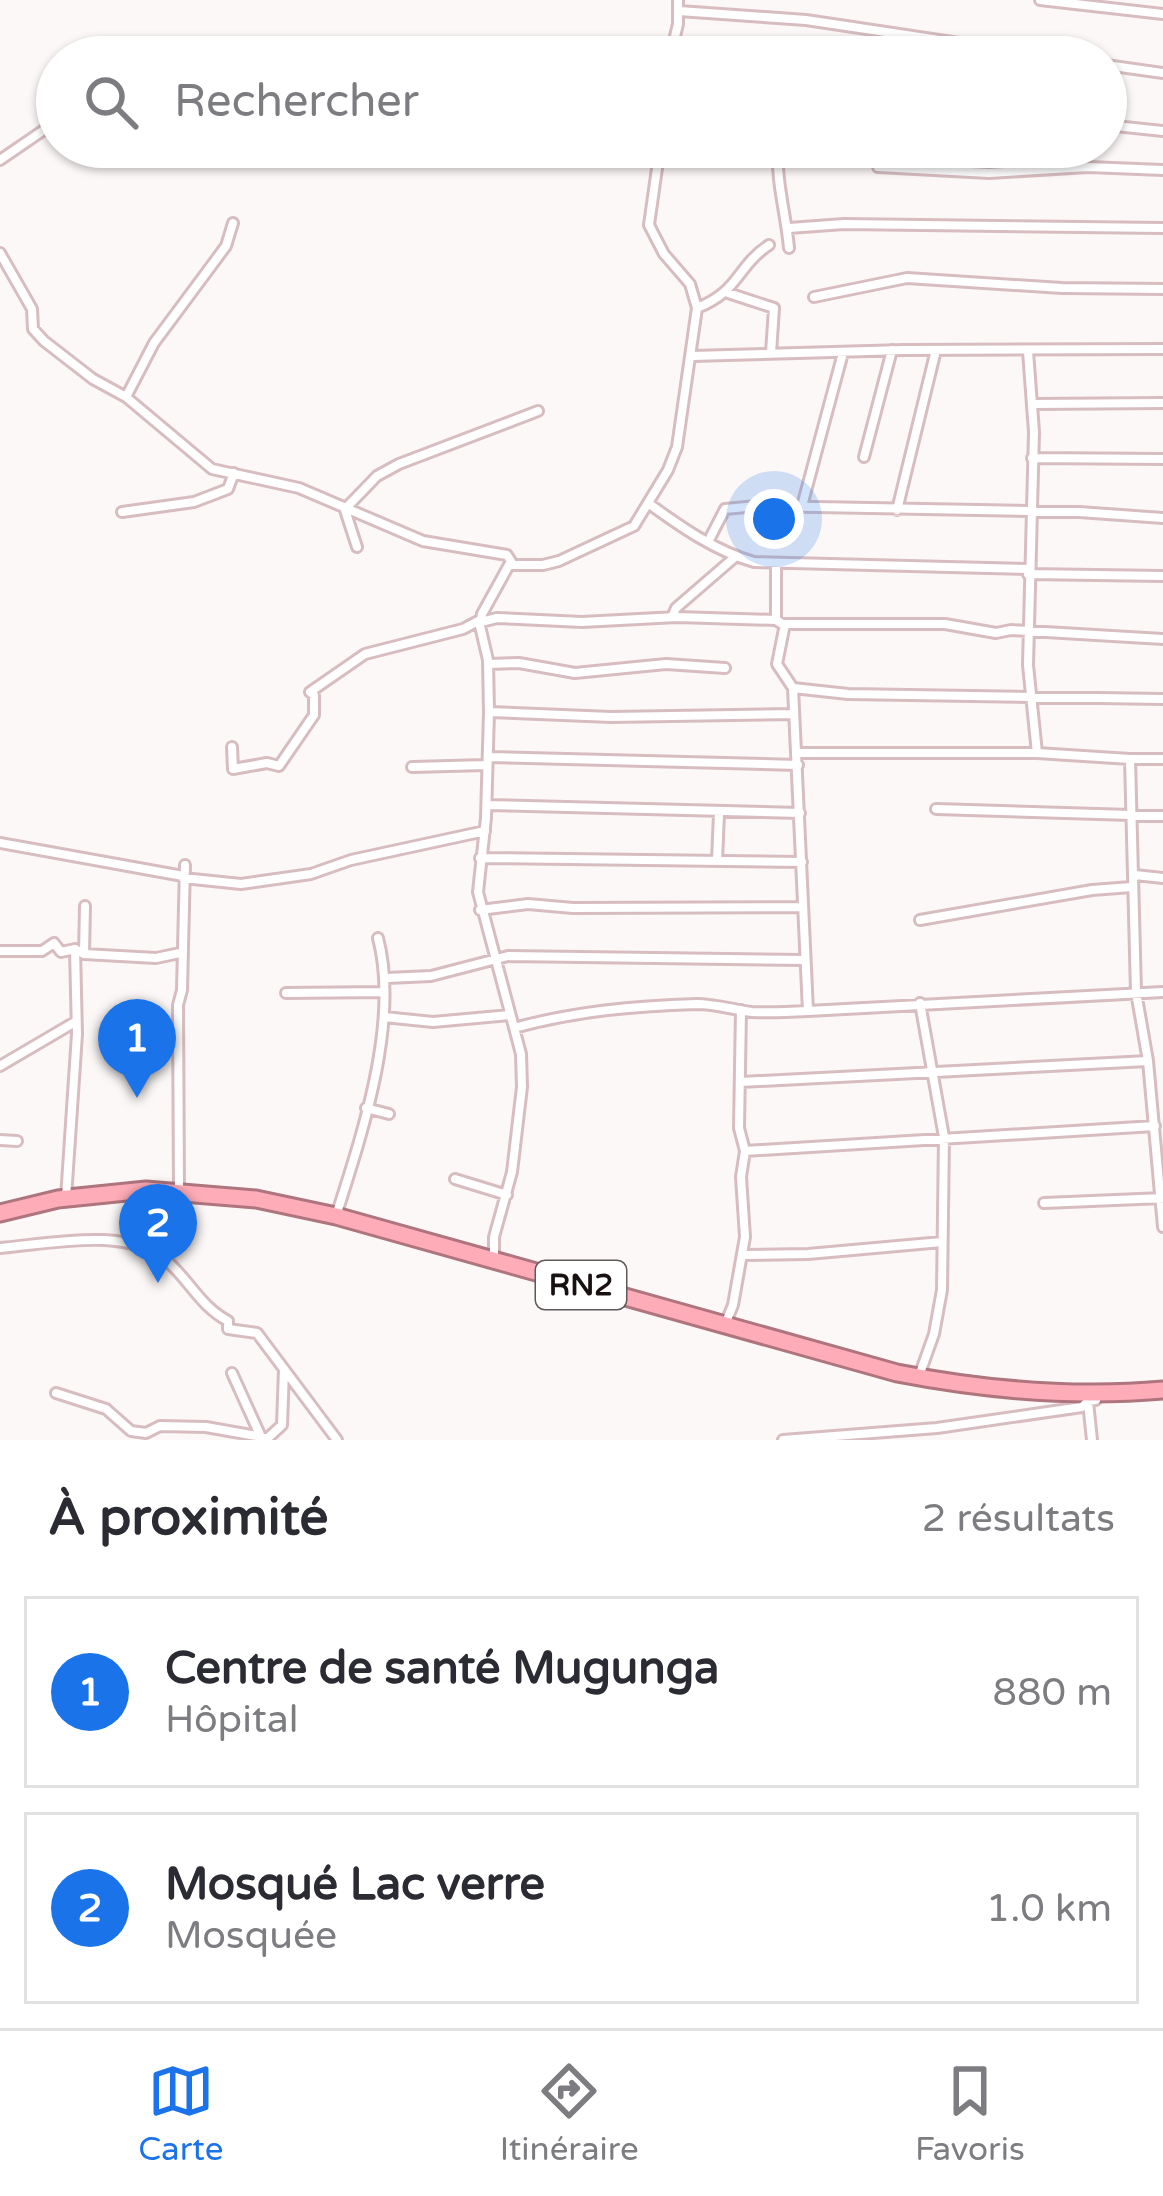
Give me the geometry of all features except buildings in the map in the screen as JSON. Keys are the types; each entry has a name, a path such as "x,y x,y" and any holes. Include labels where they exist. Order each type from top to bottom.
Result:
{"highway":[{"name":"RN2","path":"0,1213 66,1198 178,1191 224,1194 336,1216 919,1377 1080,1394 1163,1392"}],"street":[{"path":"675,36 678,0"},
{"path":"1040,0 1163,14"},
{"path":"679,11 806,20 913,36"},
{"path":"1127,68 1163,73"},
{"path":"1127,127 1163,130"},
{"path":"0,160 36,135"},
{"path":"512,563 543,565 572,556 637,523 676,447 697,308 690,284 664,254 649,225 657,168"},
{"path":"778,168 778,195 789,228 789,248"},
{"path":"910,168 989,173 1072,168"},
{"path":"1113,168 1163,170"},
{"path":"126,397 154,343 226,245 233,223"},
{"path":"789,228 844,224 1163,228"},
{"path":"697,308 728,293 755,254 769,245"},
{"path":"0,253 32,309 33,329 93,379 126,397 212,469 299,488 423,541 507,555 512,563"},
{"path":"814,297 907,278 1163,289"},
{"path":"728,293 774,308 771,352"},
{"path":"692,356 1163,349"},
{"path":"864,457 892,350"},
{"path":"897,510 936,350"},
{"path":"1028,351 1033,404 1028,571 1036,753"},
{"path":"802,506 843,353"},
{"path":"1033,404 1163,404"},
{"path":"345,507 377,476 399,464 538,412"},
{"path":"1033,458 1163,459"},
{"path":"122,512 194,502 228,489 234,473"},
{"path":"649,503 735,556 776,566 1163,576"},
{"path":"709,542 724,509 802,506 1163,518"},
{"path":"345,507 357,547"},
{"path":"672,617 676,608 735,556"},
{"path":"494,1262 494,1237 507,1195 522,1087 521,1054 480,910 489,664 480,621 512,563"},
{"path":"776,566 777,664 793,688 799,765 808,1011"},
{"path":"232,746 233,769 267,763 279,766 314,715 310,692 356,659 497,618 945,624 996,633 1163,639"},
{"path":"489,664 519,663 575,673 665,664 724,668"},
{"path":"793,688 848,694 1163,699"},
{"path":"489,712 611,717 794,715"},
{"path":"797,753 1163,758"},
{"path":"1130,759 1136,992 1148,1061 1163,1227"},
{"path":"412,767 487,761 799,765"},
{"path":"487,805 800,813"},
{"path":"936,809 1163,816"},
{"path":"718,861 719,813"},
{"path":"0,843 241,884 311,874 351,860 484,831"},
{"path":"480,859 802,862"},
{"path":"178,1191 184,873"},
{"path":"1135,875 1163,878"},
{"path":"920,920 1133,887"},
{"path":"480,910 528,904 803,907"},
{"path":"66,1198 85,906"},
{"path":"336,1216 366,1108 384,1017 387,978 378,938"},
{"path":"0,951 42,950 54,943 61,952 156,958 180,953"},
{"path":"387,978 431,976 508,956 805,960"},
{"path":"286,993 384,992"},
{"path":"514,1028 625,1006 699,1004 808,1011 1163,992"},
{"path":"919,1377 942,1290 944,1137 920,1004"},
{"path":"724,1326 743,1255 741,1177 746,1151 739,1128 740,1010"},
{"path":"384,1017 433,1022 510,1015"},
{"path":"0,1066 75,1022"},
{"path":"741,1082 1148,1061"},
{"path":"366,1108 389,1114"},
{"path":"746,1151 1155,1126"},
{"path":"0,1140 17,1141"},
{"path":"455,1179 507,1195"},
{"path":"1044,1203 1162,1198"},
{"path":"0,1249 87,1242 135,1243 154,1250 176,1269 203,1305 228,1321 228,1329 257,1333 337,1440"},
{"path":"743,1255 942,1242"},
{"path":"56,1393 106,1409 130,1431 206,1427 262,1439 282,1425 284,1367"},
{"path":"232,1372 262,1439"},
{"path":"783,1440 937,1428 1163,1392"},
{"path":"1088,1401 1092,1440"}],"place":[{"name":"Centre de santé Mugunga","path":"137,1098"},
{"name":"Mosqué Lac verre","path":"158,1283"}]}
